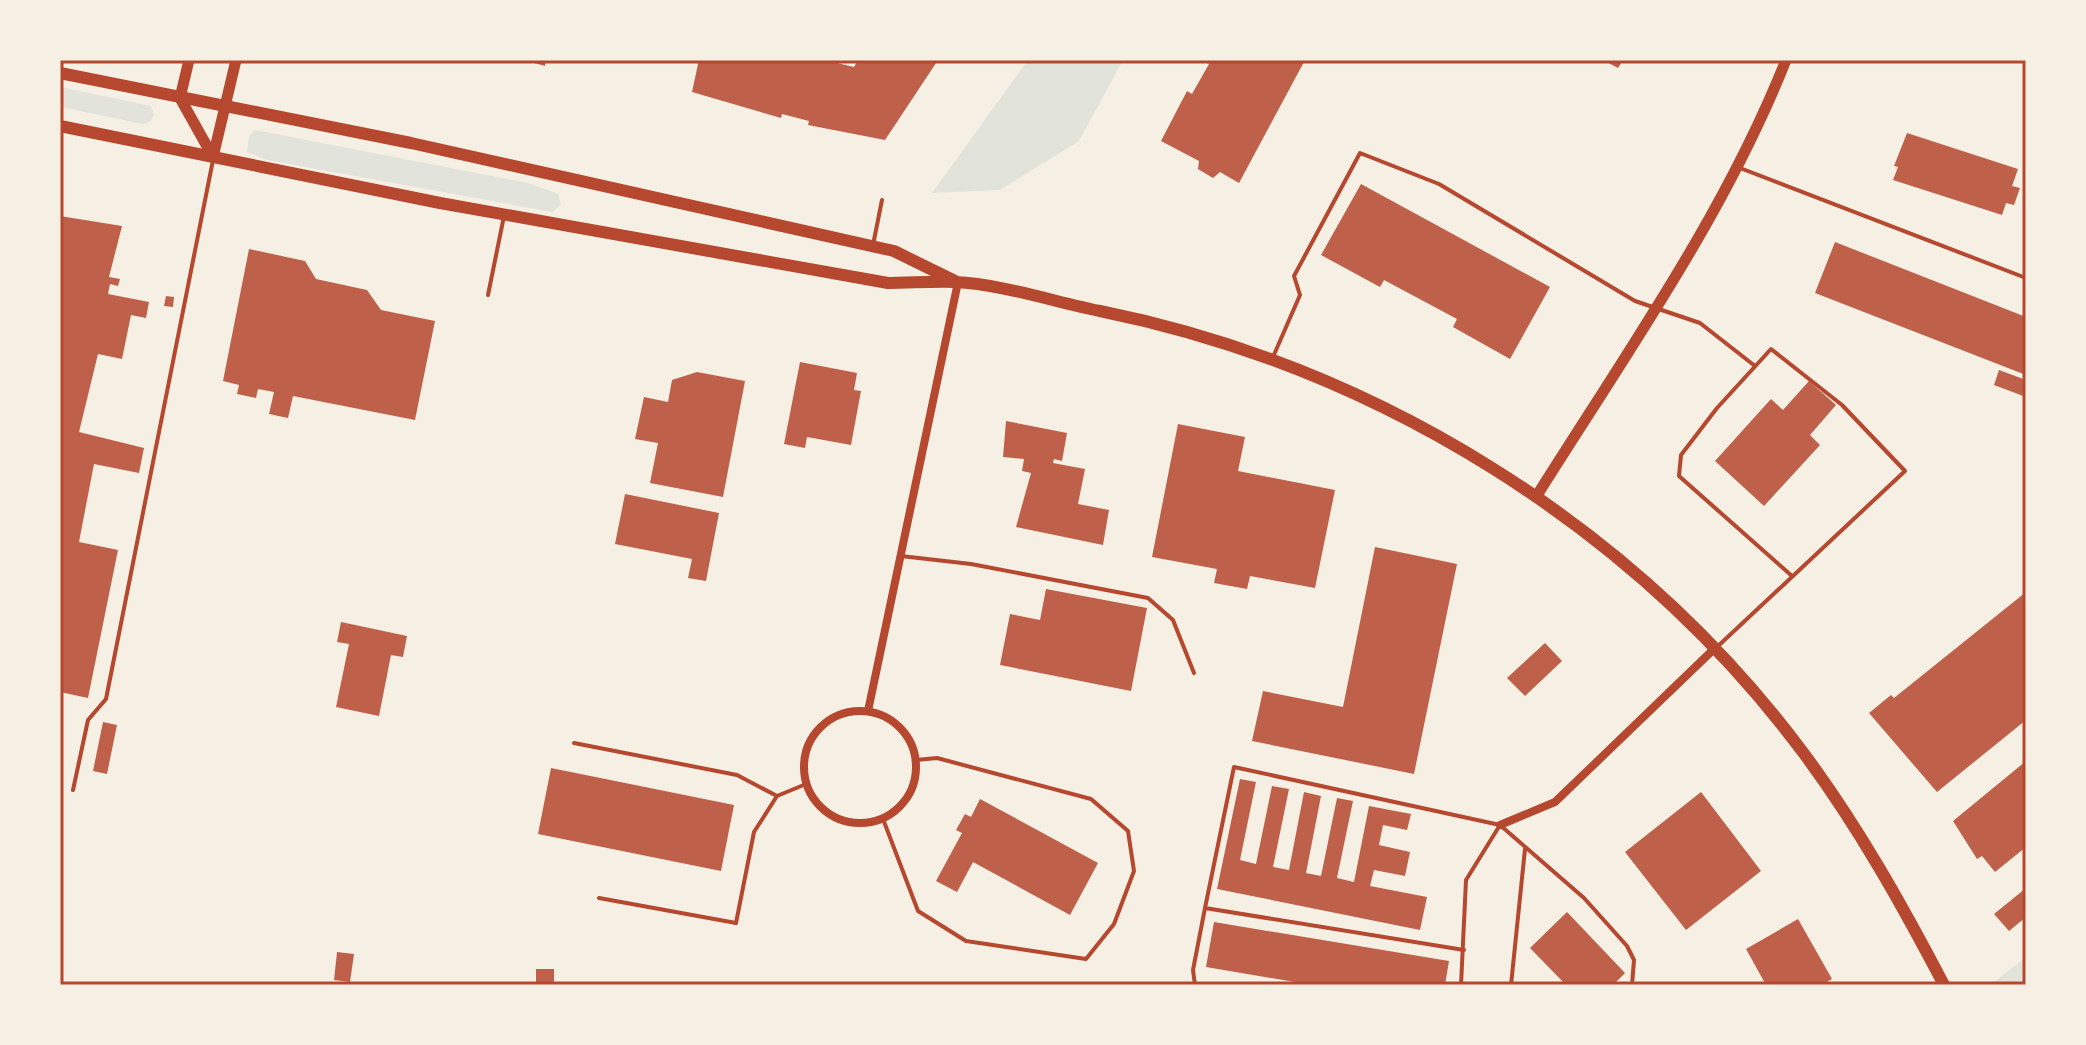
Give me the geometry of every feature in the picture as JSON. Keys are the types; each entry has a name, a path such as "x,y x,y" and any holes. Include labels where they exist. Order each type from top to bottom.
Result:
{"main road":[{"path":"60,73 225,105 873,246 894,251 958,282"},
{"path":"60,126 504,214 888,283 958,282 1133,318 1272,359 1411,420 1536,497 1609,551 1715,648 1803,752 1847,815 1888,880 1944,985"}],"street":[{"path":"189,60 180,98 213,157"},
{"path":"213,157 236,60"},
{"path":"1536,497 1655,309 1738,167 1786,60"},
{"path":"868,711 958,282"},
{"path":"1500,825 1555,802 1715,648"},
{"path":"868,711 900,727 911,742 916,760 916,778 898,810 883,819 864,824 845,822 828,814 815,801 806,784 805,756 817,731 831,719 849,712 868,711"}],"lane":[{"path":"1272,359 1300,295 1294,276 1360,153 1439,184 1635,301 1700,323 1755,366"},
{"path":"73,790 88,720 106,699 213,157"},
{"path":"1738,167 2026,278"},
{"path":"873,246 882,200"},
{"path":"488,295 504,214"},
{"path":"1715,648 1905,471 1842,405 1771,349 1717,408 1681,455 1679,476 1792,576"},
{"path":"901,556 971,564 1148,598 1173,620 1194,673"},
{"path":"574,743 737,775 777,796"},
{"path":"883,819 918,911 966,941 1086,959 1114,924 1134,871 1128,831 1091,799 937,758 916,760"},
{"path":"1195,985 1193,970 1234,767 1500,825 1584,898 1627,946 1634,960 1632,985"},
{"path":"599,898 736,923 754,832 777,796 806,784"},
{"path":"1461,985 1466,880 1500,825"},
{"path":"1511,985 1525,849"},
{"path":"1205,908 1464,950"}],"shaded area":[{"path":"1028,60 1123,60 1079,141 1000,190 932,193"},
{"path":"60,87 151,106 154,115 150,122 143,124 60,107"},
{"path":"255,130 528,183 558,194 561,205 552,212 267,160 247,152 249,136"},
{"path":"2026,957 2026,985 1996,985 1994,982"}],"building":[{"path":"524,60 546,60 545,66"},
{"path":"696,60 825,60 854,67 858,60 938,60 885,140 808,125 809,121 782,114 781,118 692,92 698,64"},
{"path":"1200,60 1305,60 1239,183 1220,172 1213,178 1198,169 1199,161 1161,141 1187,91 1192,94 1209,64"},
{"path":"1603,60 1623,60 1618,68"},
{"path":"1907,133 2018,169 2012,186 2020,188 2014,205 2006,203 2002,215 1893,180 1898,167 1894,166"},
{"path":"1361,184 1550,287 1510,359 1453,327 1457,319 1384,280 1380,287 1321,255"},
{"path":"60,216 122,226 109,277 120,279 118,286 110,284 108,294 149,302 146,318 131,315 122,359 98,354 79,432 144,448 139,473 94,464 79,542 118,550 88,698 60,692"},
{"path":"1835,242 2026,317 2026,375 1815,293"},
{"path":"249,249 305,261 316,279 367,290 381,310 435,321 415,420 293,396 288,418 269,414 274,392 258,389 256,398 237,394 239,385 223,381"},
{"path":"166,296 174,297 173,307 164,306"},
{"path":"800,362 857,373 854,390 861,391 851,445 807,437 805,448 784,444"},
{"path":"1999,370 2026,380 2026,397 1994,385"},
{"path":"697,372 745,381 723,497 650,483 658,443 635,439 644,397 668,402 672,380"},
{"path":"1809,381 1836,405 1810,435 1820,445 1764,506 1715,461 1771,399 1783,410"},
{"path":"1006,421 1067,433 1062,461 1054,459 1053,463 1085,469 1078,504 1109,510 1103,545 1016,527 1031,473 1022,471 1024,459 1003,457"},
{"path":"1178,424 1245,437 1238,471 1335,490 1315,588 1250,576 1247,589 1214,583 1217,569 1152,557"},
{"path":"625,494 719,513 706,581 688,578 692,559 615,544"},
{"path":"1375,547 1457,564 1414,774 1252,741 1263,691 1343,707"},
{"path":"1046,589 1147,608 1131,691 1000,665 1010,614 1040,620"},
{"path":"2026,592 2026,720 1937,792 1869,713 1891,695 1894,698"},
{"path":"341,622 407,636 403,657 391,655 379,716 336,707 349,644 337,642"},
{"path":"1545,643 1562,661 1525,696 1507,678"},
{"path":"103,722 117,725 107,774 93,771"},
{"path":"2026,761 2026,847 1995,872 1982,856 1977,859 1953,821"},
{"path":"551,768 734,805 721,871 538,834"},
{"path":"1240,779 1256,782 1240,860 1256,864 1272,786 1289,789 1273,867 1289,870 1304,792 1321,796 1306,873 1321,876 1337,798 1353,801 1337,878 1354,882 1369,806 1411,814 1407,830 1383,825 1379,845 1410,852 1405,876 1374,870 1370,886 1427,897 1420,930 1217,889"},
{"path":"1701,792 1761,871 1686,930 1625,852"},
{"path":"980,799 1098,863 1070,915 973,862 957,892 936,881 962,833 956,830 965,814 971,817"},
{"path":"2026,888 2026,917 2009,931 1994,914"},
{"path":"1567,912 1625,973 1613,985 1566,985 1530,948"},
{"path":"1798,919 1832,979 1821,985 1766,985 1746,949"},
{"path":"1214,922 1449,961 1445,985 1312,985 1206,967"},
{"path":"337,952 354,954 350,982 334,980"},
{"path":"536,969 554,969 554,982 536,985"}]}
